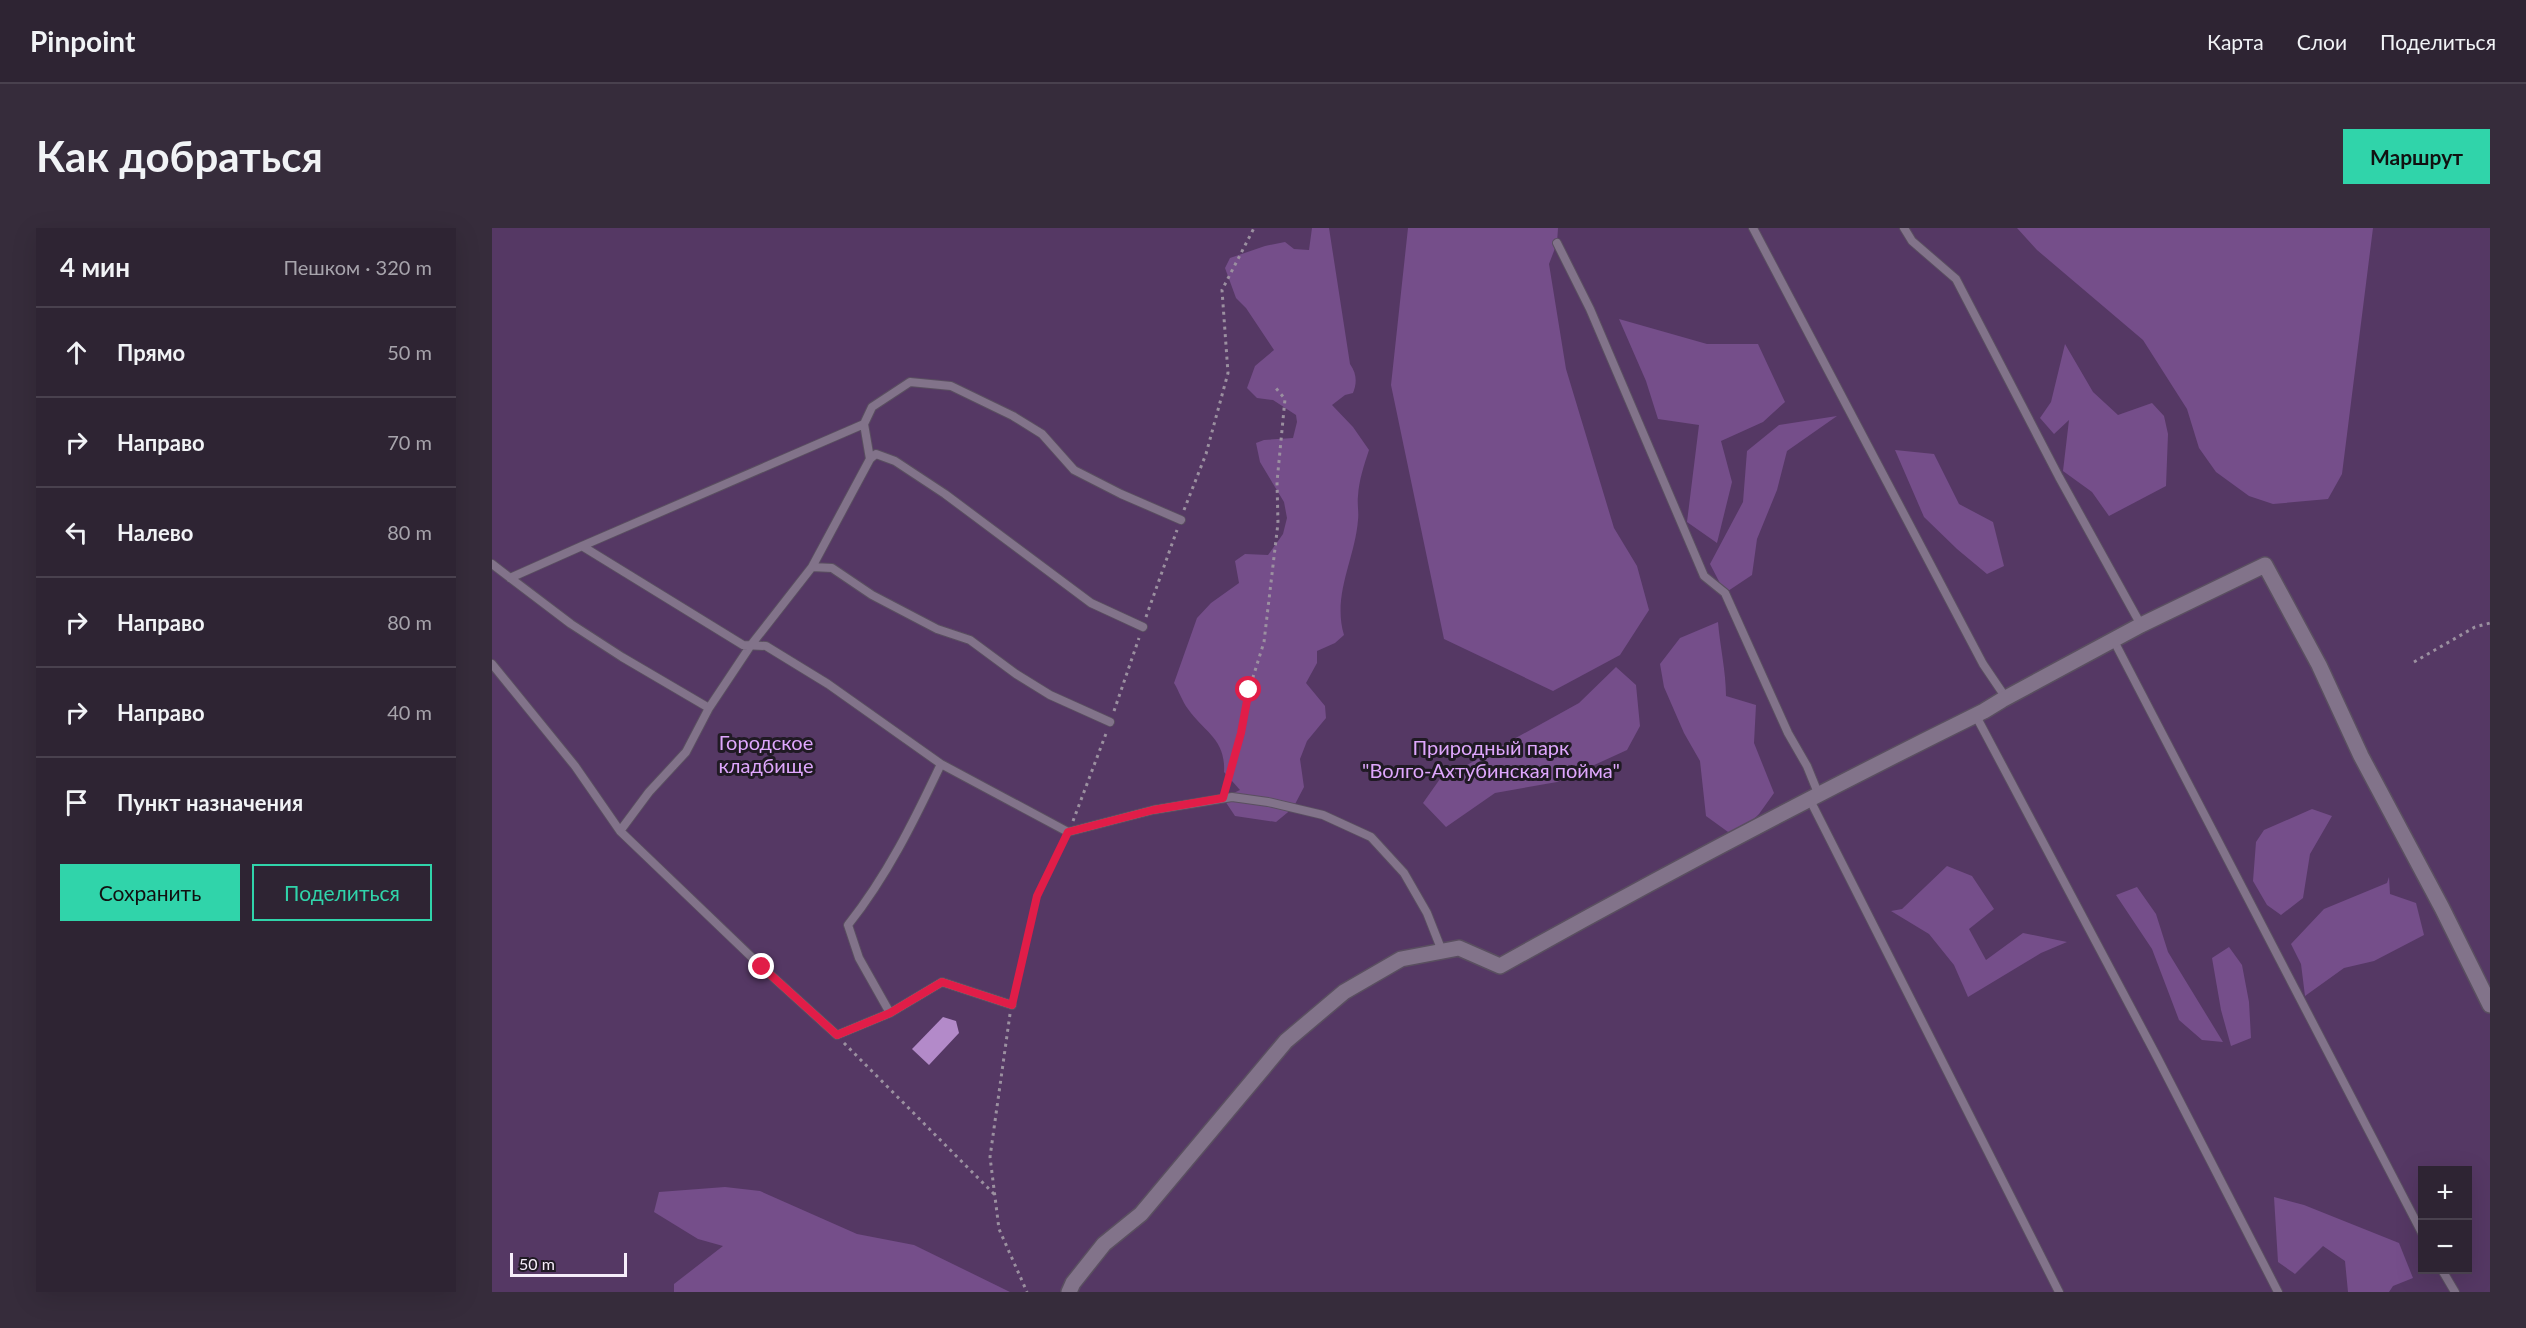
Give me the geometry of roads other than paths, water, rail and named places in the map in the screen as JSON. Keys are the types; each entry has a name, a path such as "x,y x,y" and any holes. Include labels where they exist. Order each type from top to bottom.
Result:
{"street":[{"path":"1069,1292 1073,1283 1104,1244 1141,1214 1286,1041 1353,986 1401,959 1462,948 1500,966 1625,896 1814,796 1976,716 2141,625 2265,565 2319,665 2361,756 2442,908 2490,1005"}],"lane":[{"path":"1753,228 1983,664 2006,698"},
{"path":"1904,228 1912,241 1956,279 2059,477 2141,625"},
{"path":"1557,243 1590,309 1704,576 1725,592 1788,733 1808,766 1814,796 2059,1292"},
{"path":"870,459 864,424 872,407 910,382 951,386 1013,416 1042,434 1074,470 1121,494 1181,520"},
{"path":"510,578 864,424"},
{"path":"620,831 649,792 686,752 709,708 751,645 812,567 870,459 876,454 895,461 945,494 1091,603 1143,627"},
{"path":"582,546 743,645 766,646 828,684 941,764 1068,832 1124,816 1223,798 1268,802 1323,815 1371,837 1404,873 1427,913 1442,951"},
{"path":"492,564 572,624 622,657 709,708"},
{"path":"812,567 832,568 872,595 938,629 970,640 1016,674 1050,695 1110,722"},
{"path":"2114,641 2418,1225"},
{"path":"492,664 575,766 620,831 762,967 837,1035 890,1013 942,982 1012,1005"},
{"path":"1976,716 2157,1055 2278,1292"},
{"path":"890,1013 858,958 848,925 872,894 897,851 941,764"},
{"path":"2445,1274 2455,1292"}],"park label":[{"name":"Городское кладбище","path":"766,754"},
{"name":"Природный парк \"Волго-Ахтубинская пойма\"","path":"1491,760"}]}
